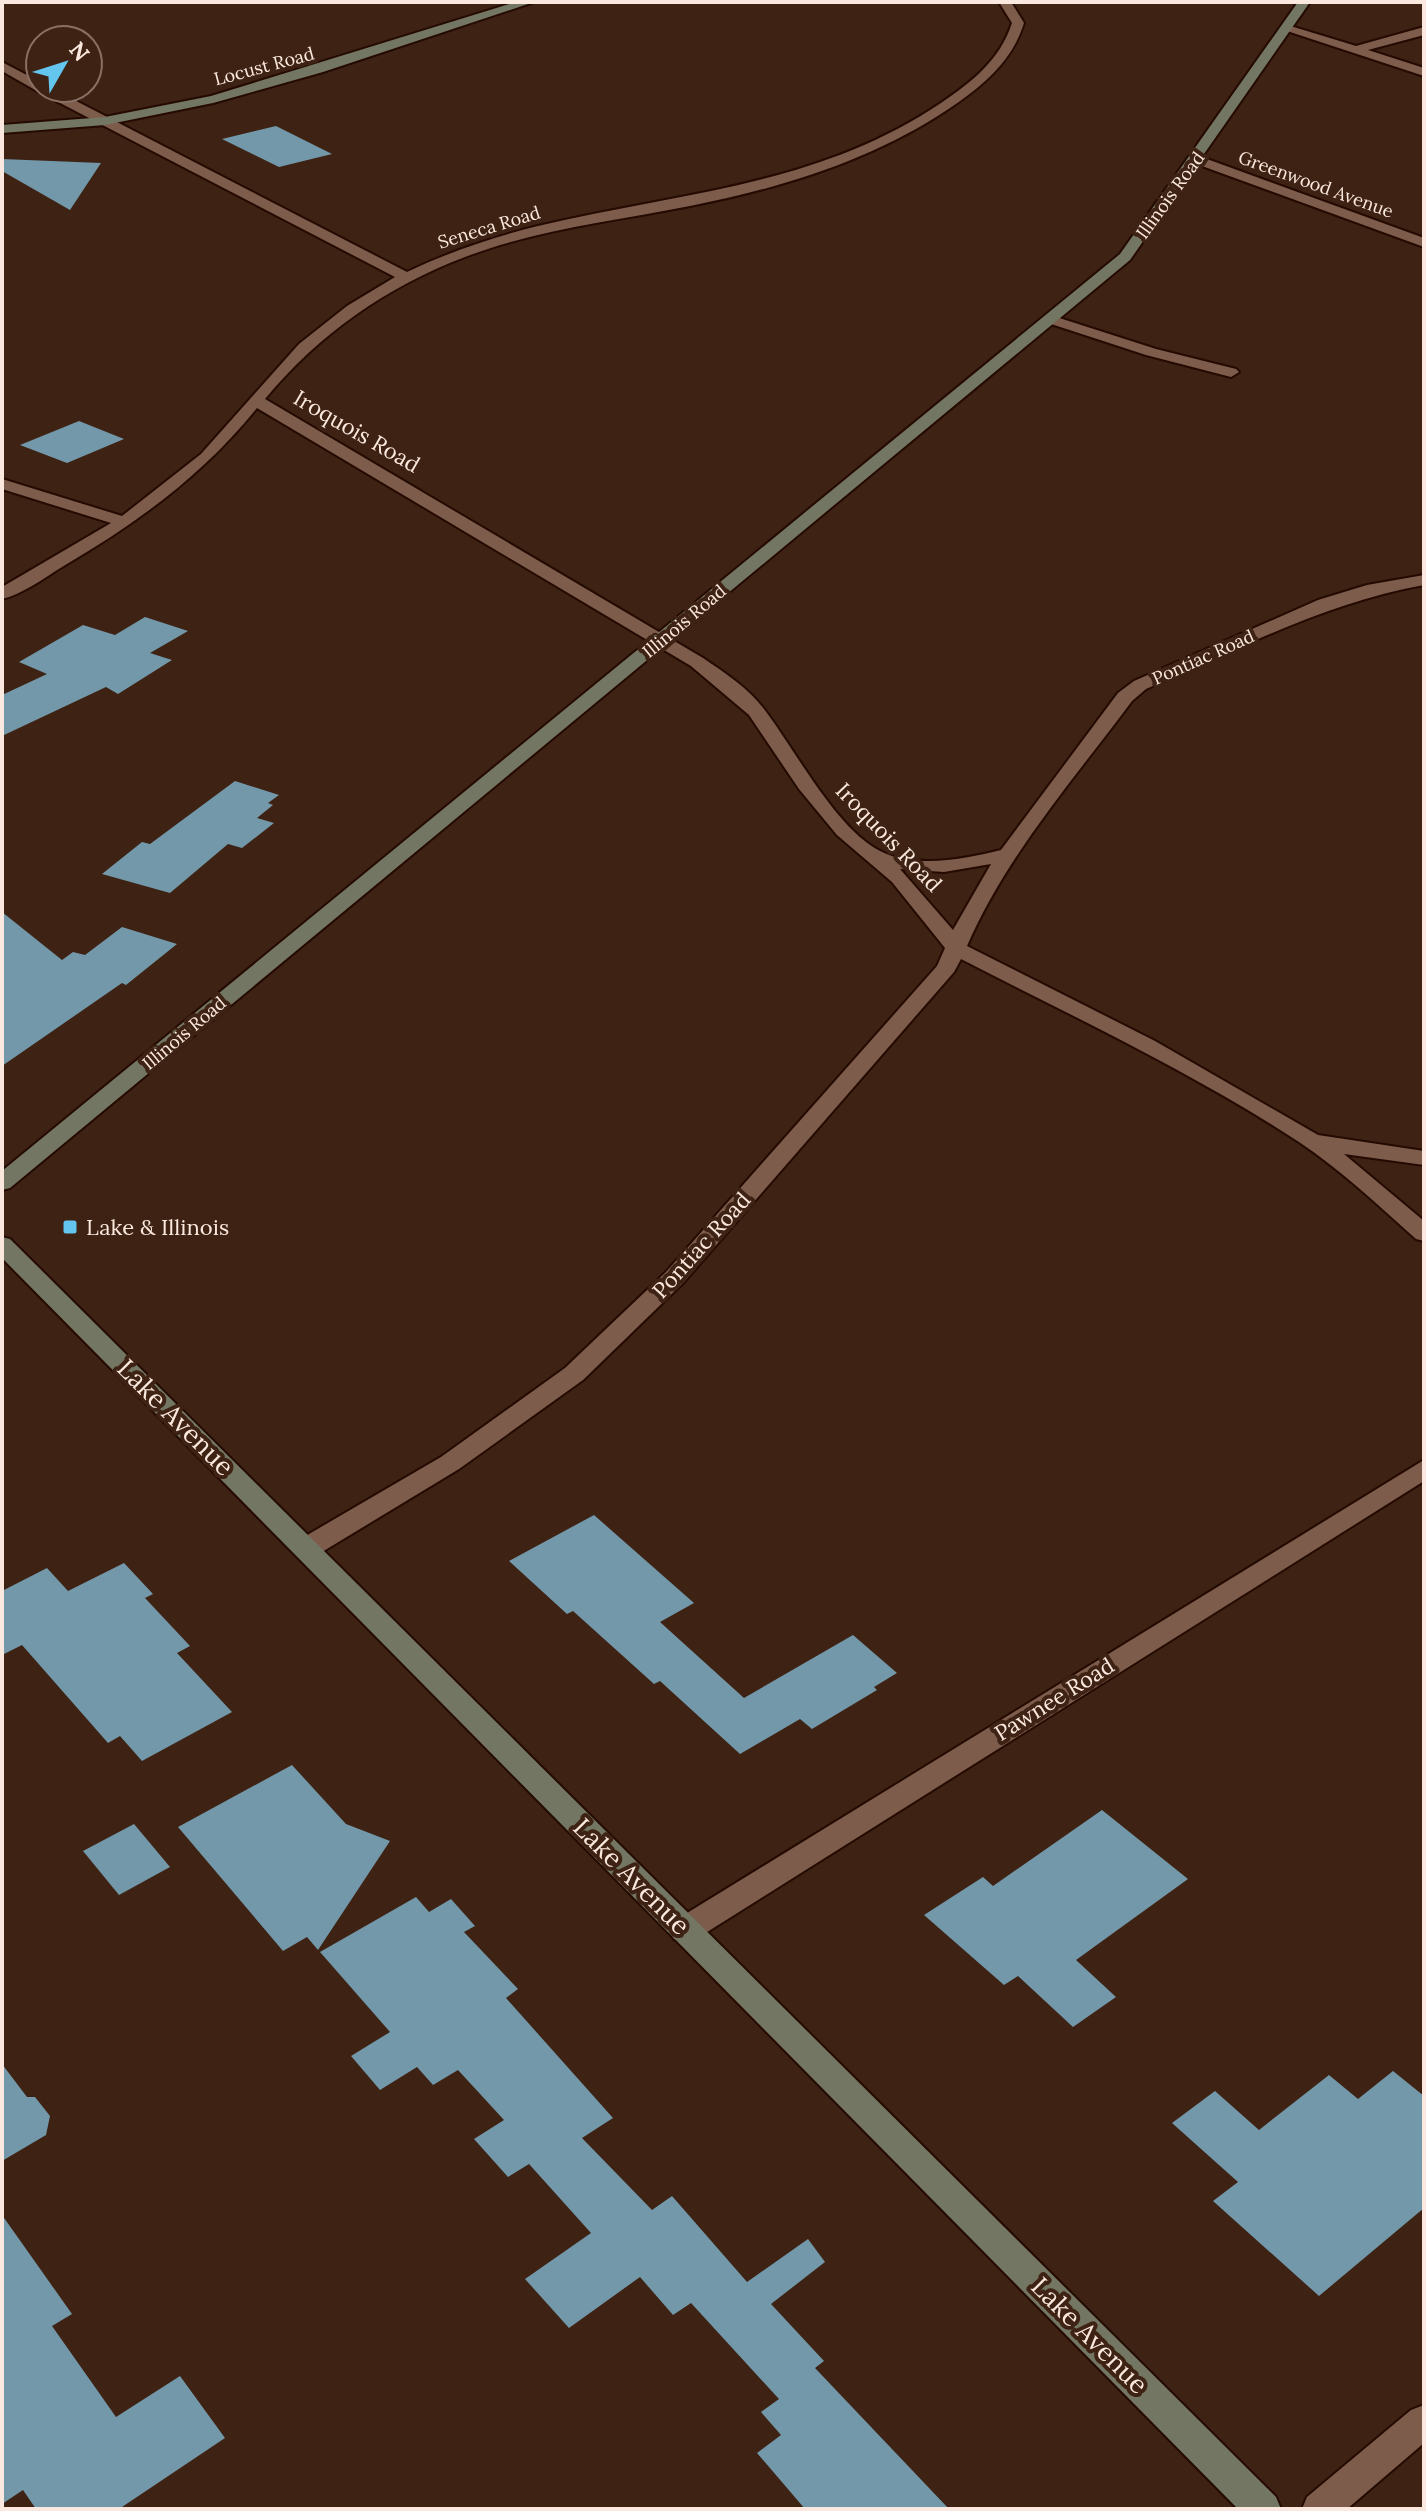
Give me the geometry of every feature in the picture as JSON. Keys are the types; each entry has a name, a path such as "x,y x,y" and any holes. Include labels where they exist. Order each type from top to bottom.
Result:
{"street":[{"name":"Locust Road","path":"2,129 104,121 281,82 528,2"},
{"name":"Seneca Road","path":"2,594 125,522 192,471 228,437 280,371 319,334 402,275 495,241 563,223 749,188 821,167 894,137 953,101 998,62 1014,41 1018,23 1005,2"},
{"name":"Illinois Road","path":"2,1183 1125,257 1304,2"},
{"path":"1288,27 1424,72"},
{"path":"1357,49 1424,31"},
{"path":"2,66 24,79"},
{"path":"71,104 402,275"},
{"name":"Greenwood Avenue","path":"1196,159 1424,243"},
{"path":"1050,319 1151,352 1231,372"},
{"name":"Iroquois Road","path":"257,401 718,677 756,711 806,785 844,831 899,878 957,949 1147,1046 1307,1137 1422,1228"},
{"path":"2,484 125,522"},
{"name":"Pontiac Road","path":"307,1548 450,1463 574,1374 675,1277 947,968 973,908 1008,854 1125,697 1140,685 1324,604 1367,590 1424,580"},
{"path":"869,854 924,867 979,862 1008,854"},
{"path":"1307,1137 1352,1149 1424,1158"},
{"name":"Lake Avenue","path":"2,1244 1263,2509"},
{"name":"Pawnee Road","path":"685,1930 1424,1469"},
{"path":"1320,2509 1424,2421"}],"building":[{"path":"276,126 332,154 279,167 222,139"},
{"path":"2,159 101,163 70,210 2,171"},
{"path":"79,421 124,439 67,463 20,445"},
{"path":"145,617 188,631 150,653 172,660 118,694 106,687 2,736 2,695 47,674 19,662 83,625 115,635"},
{"path":"235,781 279,795 268,803 273,805 257,818 274,823 242,848 228,844 170,893 102,874 142,842 150,844"},
{"path":"2,912 62,960 73,952 85,955 122,927 177,944 126,985 122,983 2,1066"},
{"path":"594,1515 694,1603 660,1622 744,1698 853,1635 897,1673 874,1687 877,1690 812,1729 800,1719 740,1754 660,1681 654,1684 573,1611 567,1614 509,1561"},
{"path":"124,1563 153,1594 145,1598 190,1646 177,1653 232,1712 142,1761 120,1736 108,1743 22,1645 2,1655 2,1591 47,1568 68,1591"},
{"path":"292,1765 346,1824 390,1841 318,1950 307,1937 283,1951 178,1827"},
{"path":"1102,1810 1188,1879 1076,1960 1116,1997 1073,2027 1018,1976 1004,1985 924,1915 983,1877 993,1886"},
{"path":"134,1824 170,1867 119,1895 83,1851"},
{"path":"416,1897 429,1912 451,1899 475,1926 464,1932 518,1989 506,1998 613,2118 582,2138 652,2210 672,2196 747,2282 808,2239 825,2262 771,2304 824,2361 815,2368 949,2509 805,2509 757,2453 781,2435 761,2412 779,2399 691,2303 673,2315 640,2277 569,2328 525,2279 591,2233 529,2164 508,2177 474,2139 504,2120 458,2070 433,2085 417,2067 380,2090 351,2056 390,2032 320,1952"},
{"path":"2,2064 27,2097 35,2097 50,2116 46,2135 2,2161"},
{"path":"1393,2071 1424,2096 1424,2208 1319,2296 1213,2201 1238,2182 1172,2123 1215,2091 1259,2130 1329,2075 1358,2099"},
{"path":"2,2215 72,2314 52,2326 116,2417 180,2376 225,2438 119,2509 36,2509 23,2490 2,2504"}],"place":[{"name":"Lake & Illinois","path":"70,1227"}]}
